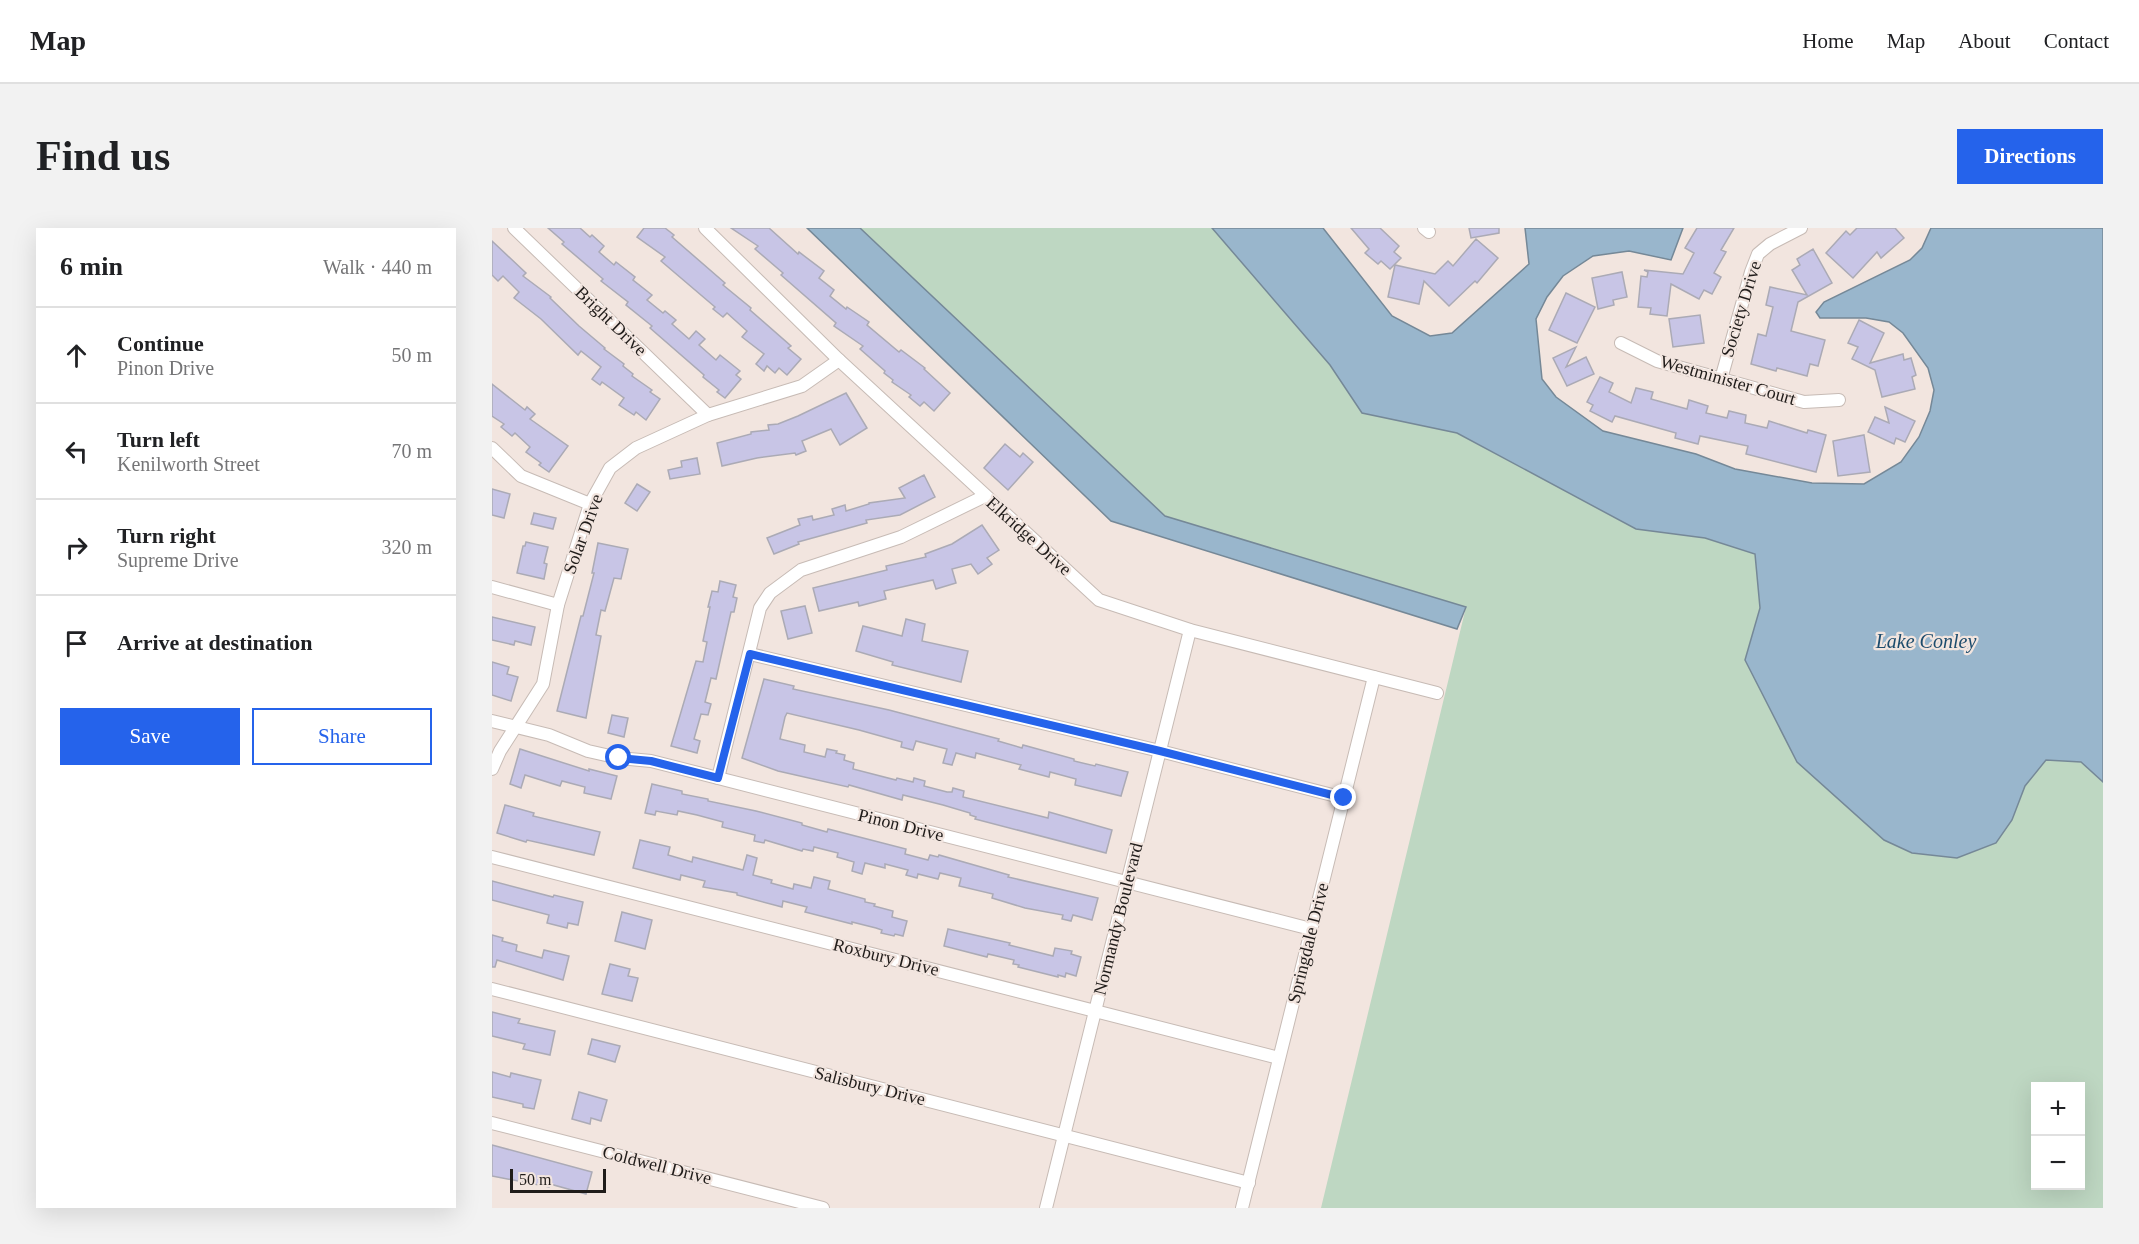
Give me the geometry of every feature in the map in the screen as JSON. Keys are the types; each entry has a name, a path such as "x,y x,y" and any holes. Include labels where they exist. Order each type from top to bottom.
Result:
{"street":[{"name":"Bright Drive","path":"514,228 708,415"},
{"name":"Elkridge Drive","path":"705,228 839,360 1099,600 1190,630 1437,693"},
{"name":"Society Drive","path":"1721,379 1758,254 1770,244 1801,228"},
{"name":"Westminister Court","path":"1621,343 1658,361 1804,402 1839,400"},
{"name":"Solar Drive","path":"492,769 500,751 543,684 558,605 590,504 610,468 636,448 708,415 802,386 839,360"},
{"path":"492,448 521,476 590,504"},
{"path":"718,778 760,608 770,594 801,570 901,537 985,496"},
{"path":"492,587 558,605"},
{"name":"Normandy Boulevard","path":"1046,1208 1190,630"},
{"path":"750,654 1160,751 1344,798"},
{"name":"Springdale Drive","path":"1242,1208 1374,677"},
{"name":"Pinon Drive","path":"492,721 549,735 598,753 619,758 651,761 1311,929"},
{"name":"Roxbury Drive","path":"492,857 1279,1058"},
{"name":"Salisbury Drive","path":"492,989 1249,1183"},
{"name":"Coldwell Drive","path":"492,1123 823,1208"}],"green space":[{"path":"860,228 1212,228 1330,365 1362,413 1457,433 1636,529 1705,538 1755,554 1760,608 1745,660 1884,840 1912,853 1956,858 2012,820 2025,786 2046,760 2081,762 2103,782 2103,1208 1321,1208 1466,607 1165,516"}],"water":[{"path":"807,228 860,228 1165,516 1466,607 1457,629 1111,521"},
{"name":"Lake Conley","path":"1212,228 1323,228 1392,316 1430,336 1452,333 1529,264 1525,228 1683,228 1671,260 1629,251 1593,256 1563,276 1547,297 1536,319 1542,379 1556,397 1603,431 1696,454 1735,469 1812,483 1864,484 1901,462 1919,437 1930,411 1934,390 1928,368 1903,333 1889,322 1866,318 1820,318 1816,312 1824,302 1910,260 1922,248 1931,228 2103,228 2103,782 2081,762 2046,760 2025,786 2012,820 1996,843 1957,858 1912,853 1884,840 1797,762 1745,660 1760,608 1755,554 1705,538 1636,529 1457,433 1362,413 1330,365"}],"building":[{"path":"548,228 580,228 590,237 592,235 604,246 599,252 614,265 616,262 635,277 633,280 652,295 647,300 676,320 672,324 689,339 696,331 705,339 699,345 716,360 720,355 740,371 736,375 741,379 725,398 703,377 704,375 650,328 652,326 626,305 628,302 601,281 603,279 562,244 564,242"},
{"path":"644,228 665,228 674,235 672,237 725,283 723,285 791,346 788,348 801,359 787,375 779,368 775,373 767,366 764,371 756,364 764,354 742,337 747,331 727,313 723,317 713,309 715,307 661,261 665,257 637,237"},
{"path":"731,228 769,228 798,254 799,252 824,271 819,278 834,290 830,296 846,309 847,307 869,322 867,325 899,352 901,350 925,368 950,393 934,411 924,402 920,406 909,397 911,395 892,382 893,380 884,373 885,371 860,349 863,346 834,326 836,323 781,275 783,273 755,249 758,246"},
{"path":"1351,228 1380,228 1399,246 1394,252 1401,258 1390,269 1381,261 1378,264 1365,253 1369,249"},
{"path":"1469,228 1499,228 1499,233 1471,238"},
{"path":"1697,228 1734,228 1721,250 1726,252 1714,273 1721,277 1712,294 1704,290 1699,299 1671,284 1667,316 1650,314 1651,308 1638,307 1641,276 1647,277 1648,272 1644,270 1683,274 1694,253 1685,248"},
{"path":"1857,228 1895,228 1904,238 1881,258 1877,252 1853,278 1826,253 1846,231 1850,235"},
{"path":"1476,239 1498,258 1477,283 1475,281 1449,306 1424,281 1419,304 1388,297 1395,265 1435,274 1448,261 1453,266"},
{"path":"492,241 526,273 523,276 551,297 604,349 624,364 623,366 633,374 632,376 652,390 650,392 660,399 646,420 636,412 634,415 619,405 624,398 602,382 600,385 592,379 601,367 581,351 578,355 541,319 514,298 519,292 503,276 498,281 492,275"},
{"path":"1813,249 1832,283 1798,302 1791,331 1825,340 1818,366 1810,364 1807,376 1751,364 1758,334 1766,336 1773,307 1766,305 1770,287 1807,295 1792,270 1800,265 1797,259"},
{"path":"1622,272 1627,297 1613,300 1614,305 1598,309 1592,278"},
{"path":"1566,293 1595,307 1577,343 1549,330"},
{"path":"1700,315 1704,343 1673,347 1669,319"},
{"path":"1859,320 1884,333 1870,363 1903,354 1904,360 1911,358 1916,375 1912,377 1915,389 1882,397 1875,370 1852,359 1858,347 1848,343"},
{"path":"1576,347 1566,367 1586,357 1594,374 1567,386 1553,358"},
{"path":"1600,377 1613,383 1609,392 1631,403 1636,388 1653,392 1651,399 1687,409 1689,400 1708,406 1706,413 1727,418 1729,411 1746,415 1745,423 1767,428 1769,421 1807,433 1808,430 1826,435 1816,472 1746,454 1748,446 1700,436 1698,444 1675,438 1676,433 1615,416 1612,422 1590,411 1593,405 1587,402"},
{"path":"492,384 525,410 527,407 535,414 530,419 568,446 549,472 526,452 530,447 515,433 512,436 501,427 504,424 492,416"},
{"path":"846,393 867,428 840,445 831,429 802,441 806,451 796,455 795,453 757,458 722,466 717,443 751,434 751,432 769,430 768,425 778,424 798,416"},
{"path":"1885,407 1915,421 1905,442 1896,438 1894,444 1868,432 1875,417 1889,423"},
{"path":"1864,435 1870,472 1838,476 1833,441"},
{"path":"1005,444 1020,457 1023,453 1033,462 1008,490 984,468"},
{"path":"697,458 700,474 670,479 668,470 682,467 681,461"},
{"path":"924,475 935,497 900,515 866,520 867,523 798,542 799,544 774,554 767,538 800,525 798,519 812,516 813,520 834,515 832,509 845,505 846,511 869,503 905,498 899,488"},
{"path":"637,484 650,492 637,511 625,503"},
{"path":"492,489 510,494 504,518 492,515"},
{"path":"534,513 556,518 553,529 531,524"},
{"path":"982,525 999,550 987,558 992,564 978,574 971,564 952,569 956,583 936,589 933,580 884,591 886,599 859,606 858,602 819,611 813,588 887,570 886,566 926,557 925,554 952,544"},
{"path":"526,542 548,547 544,563 547,564 544,579 517,573"},
{"path":"598,543 628,549 621,579 614,578 605,611 601,610 596,635 601,636 586,718 557,711 594,573 592,573"},
{"path":"720,581 736,585 733,597 737,598 734,612 731,612 716,679 711,678 705,702 711,704 708,715 701,714 694,739 700,741 697,753 671,746 696,661 703,662 707,642 703,641 710,607 708,607 712,591 718,592"},
{"path":"805,606 812,633 788,639 781,611"},
{"path":"492,617 535,627 531,645 515,641 514,645 492,640"},
{"path":"906,619 925,624 922,641 968,651 961,682 892,665 893,662 856,651 863,626 902,636"},
{"path":"492,662 509,667 507,674 518,677 511,701 492,695"},
{"path":"764,679 794,686 793,689 889,710 999,739 998,741 1022,748 1023,745 1074,759 1074,761 1128,772 1121,796 1075,785 1076,779 1050,772 1049,777 1019,769 1021,765 976,753 975,758 956,753 952,765 943,763 947,749 916,741 913,750 901,747 902,742 859,730 787,713 785,717 780,739 805,745 804,752 825,757 827,749 837,751 836,753 845,755 844,760 854,763 853,769 896,780 897,778 913,782 914,778 925,781 924,786 947,792 952,792 953,788 964,791 963,797 1048,818 1049,812 1112,830 1106,853 975,819 976,817 970,813 943,805 903,795 902,800 849,785 848,787 778,771 742,758"},
{"path":"612,715 628,718 624,737 608,733"},
{"path":"520,749 589,771 589,769 617,776 611,799 584,793 585,787 562,781 560,786 525,775 521,788 510,784"},
{"path":"652,784 682,791 682,794 708,799 708,801 802,823 802,825 827,832 828,829 906,849 905,854 928,860 930,855 938,857 939,855 1009,875 1008,877 1098,898 1092,920 1073,915 1071,921 1062,919 1063,915 1025,908 992,898 993,894 959,886 961,878 940,873 938,879 918,874 917,878 906,875 908,870 885,864 885,868 865,863 862,874 852,871 854,862 837,857 838,853 814,847 813,851 803,849 802,851 765,840 764,843 754,841 755,835 722,827 723,822 678,811 677,815 656,811 655,815 645,813"},
{"path":"505,805 534,813 533,816 600,832 594,855 527,840 526,842 497,833"},
{"path":"640,840 670,847 668,855 692,862 693,857 743,870 747,855 757,858 753,875 793,889 794,884 811,888 814,877 830,881 828,889 865,899 865,902 875,904 874,906 893,911 892,917 907,921 903,936 881,933 882,930 876,928 805,912 807,907 783,901 782,907 737,895 737,893 703,887 705,881 681,875 680,880 633,868"},
{"path":"492,881 553,897 554,895 583,902 578,925 568,923 567,928 547,923 549,915 492,900"},
{"path":"622,912 652,920 645,949 615,941"},
{"path":"948,929 1010,943 1009,945 1053,956 1055,948 1072,951 1071,954 1081,957 1076,976 1066,973 1065,977 1058,975 1058,977 1018,967 1019,965 1013,964 1014,960 988,954 987,957 944,946"},
{"path":"492,935 503,938 502,941 517,945 516,951 542,958 544,950 569,956 563,980 497,960 495,967 492,967"},
{"path":"610,964 630,969 628,976 638,978 632,1001 602,994"},
{"path":"492,1012 520,1019 518,1023 555,1031 550,1055 523,1049 525,1044 492,1036"},
{"path":"592,1039 620,1046 615,1062 588,1054"},
{"path":"492,1072 510,1077 511,1073 541,1080 534,1109 492,1097"},
{"path":"579,1092 607,1100 601,1121 591,1118 590,1124 572,1119"},
{"path":"492,1145 592,1172 586,1194 550,1184 549,1187 492,1176"}],"route":[{"path":"619,758 651,761 718,778 750,654 1160,751 1344,798"}]}
